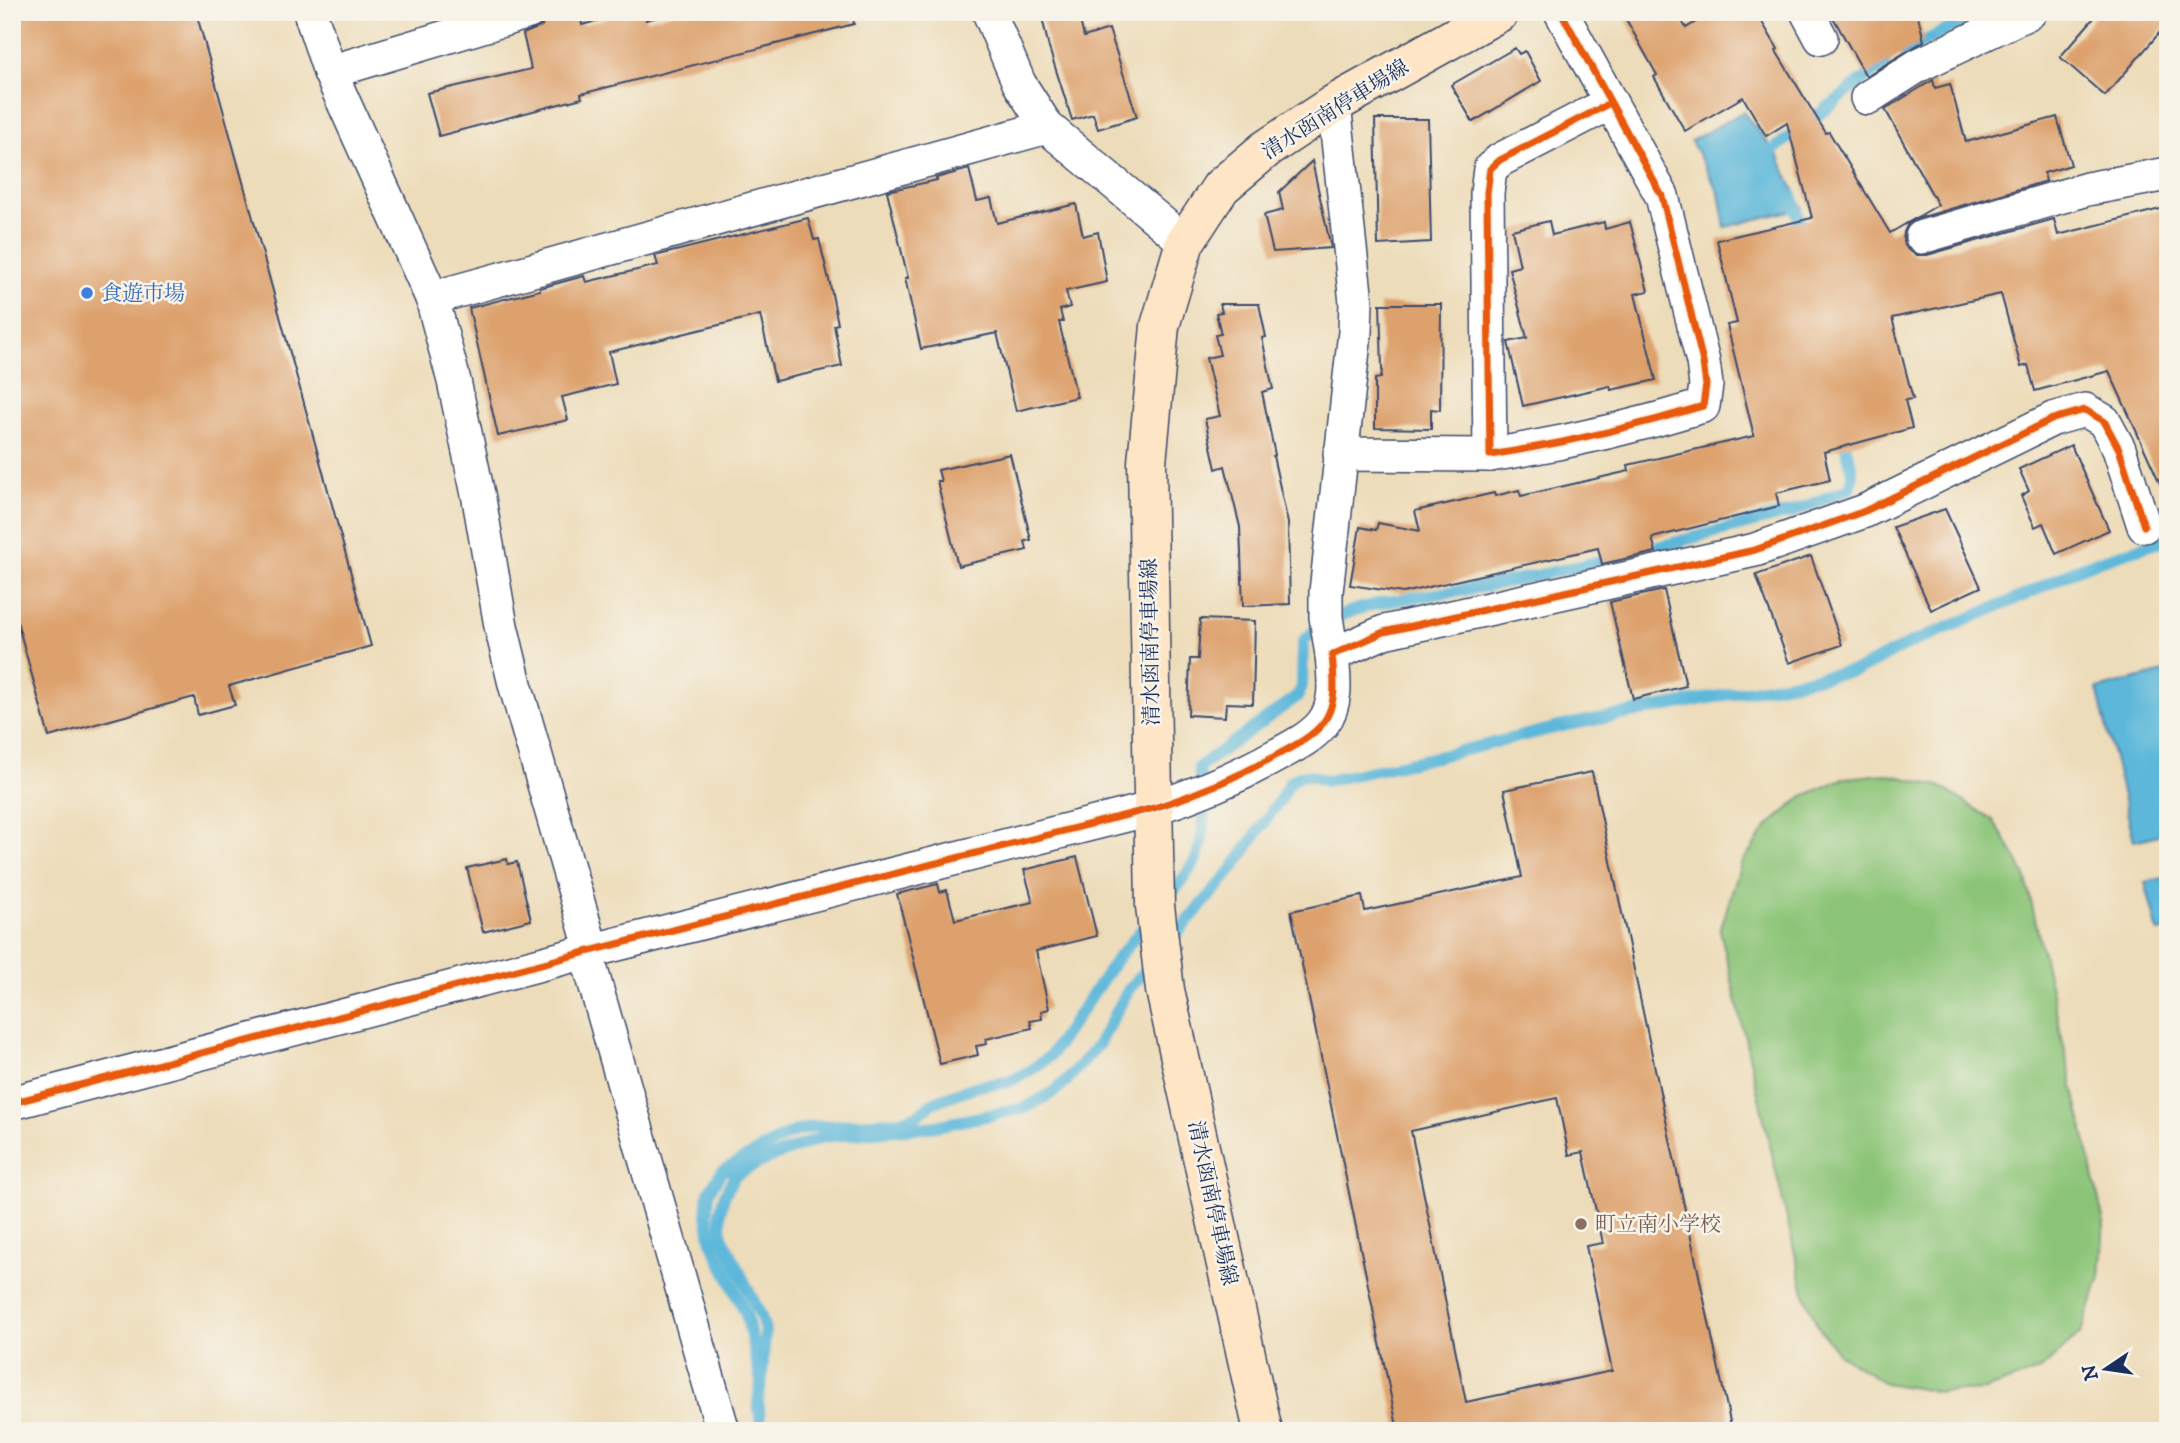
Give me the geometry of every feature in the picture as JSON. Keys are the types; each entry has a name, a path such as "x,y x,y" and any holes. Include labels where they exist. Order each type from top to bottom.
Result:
{"main road":[{"name":"清水函南停車場線","path":"1263,1431 1165,990 1155,906 1147,462 1160,326 1185,242 1221,187 1266,149 1334,104 1500,12"}],"street":[{"path":"310,12 330,72 432,298 454,381 509,661 723,1431"},
{"path":"330,72 529,12"},
{"path":"989,12 1019,83 1048,127 1185,242"},
{"path":"1340,454 1490,456 1587,436 1703,406 1706,385 1703,362 1662,196 1561,12"},
{"path":"1867,98 1919,65 2030,12"},
{"path":"1490,456 1487,193 1490,169 1500,160 1610,103"},
{"path":"12,1103 1154,808 1214,787 1302,741 1323,722 1335,692 1326,617 1326,592 1355,332 1354,267 1334,104"},
{"path":"432,298 1048,127"},
{"path":"1922,237 2087,189 2168,174"},
{"path":"1332,655 1384,632 1755,550 1865,511 2053,419 2085,410 2104,421 2119,449 2144,526"}],"green space":[{"path":"1886,774 1939,786 1993,820 2017,859 2026,879 2104,1223 2100,1277 2081,1333 2038,1371 1985,1390 1939,1392 1885,1383 1839,1354 1817,1325 1804,1292 1720,930 1741,864 1768,826 1803,796 1845,778"}],"water":[{"path":"1743,112 1779,157 1802,208 1725,227 1719,193 1691,141"},
{"path":"2168,671 2168,833 2134,841 2097,689"},
{"path":"2168,877 2168,930 2158,932 2145,882"}],"building":[{"path":"12,12 196,12 371,646 229,686 235,705 198,715 194,697 49,737 12,603"},
{"path":"548,12 580,12 582,25 630,12 644,12 646,20 677,12 852,12 854,24 581,94 582,98 439,136 427,93 531,69 523,34 542,26"},
{"path":"1078,12 1084,37 1109,29 1137,117 1098,129 1093,114 1072,120 1041,13"},
{"path":"1622,12 1677,12 1686,28 1712,12 1756,12 1778,49 1776,51 1890,233 1938,205 1885,109 1933,80 1935,88 1950,84 1966,142 2057,117 2071,165 2044,173 2046,181 1916,219 1908,224 1903,242 1908,250 1917,255 1927,255 2054,219 2058,235 2168,207 2168,501 2109,371 2035,391 2028,365 2021,367 2001,294 1892,318 1913,399 1905,400 1912,428 1824,452 1830,480 1776,493 1779,506 1652,538 1656,552 1602,564 1598,548 1403,593 1350,585 1360,527 1376,530 1378,523 1420,531 1415,511 1494,493 1495,496 1519,490 1521,496 1629,471 1628,465 1754,436 1727,325 1737,323 1717,240 1812,218 1787,123 1766,136 1743,97 1685,131 1654,77 1657,75"},
{"path":"1830,12 1917,12 1924,41 1866,76"},
{"path":"2099,12 2168,12 2168,23 2105,96 2060,57"},
{"path":"1515,48 1519,54 1525,51 1541,81 1473,122 1451,85"},
{"path":"1375,119 1428,119 1431,242 1378,245"},
{"path":"1312,161 1331,248 1273,252 1264,215 1283,210 1279,192"},
{"path":"969,169 977,201 991,198 997,223 1076,204 1083,236 1098,232 1107,282 1066,291 1070,307 1060,310 1063,322 1059,322 1077,397 1016,411 997,333 921,349 905,278 908,278 887,191 937,180 936,178"},
{"path":"808,218 814,240 819,239 830,284 838,324 834,325 842,366 775,381 760,315 609,352 616,384 562,397 568,420 498,436 469,308 584,276 586,282 658,265 655,256"},
{"path":"1549,221 1552,235 1604,222 1605,229 1630,222 1648,291 1635,294 1656,380 1611,390 1610,386 1523,406 1508,342 1527,338 1509,269 1520,266 1512,230"},
{"path":"1220,304 1259,304 1266,337 1262,338 1273,389 1262,392 1288,523 1290,604 1243,606 1240,527 1225,466 1216,469 1205,419 1220,416 1206,358 1220,355 1215,335 1221,334 1216,313 1222,312"},
{"path":"1380,304 1441,304 1440,410 1431,409 1431,429 1375,428 1375,379 1381,378 1382,369"},
{"path":"2071,445 2109,530 2056,554 2043,523 2035,527 2021,496 2029,491 2019,469"},
{"path":"1010,454 1031,540 1025,541 1027,550 958,566 937,481 941,481 938,470"},
{"path":"1945,509 1981,587 1931,610 1893,527"},
{"path":"1811,556 1842,645 1789,663 1756,575"},
{"path":"1664,590 1686,686 1633,699 1610,602"},
{"path":"1200,619 1255,621 1253,704 1226,703 1225,717 1188,715 1190,659 1198,659"},
{"path":"1592,772 1732,1431 1398,1431 1291,911 1362,896 1365,911 1522,877 1504,790","holes":["1557,1098 1569,1155 1583,1152 1603,1243 1586,1246 1612,1371 1466,1402 1411,1131"]},
{"path":"1077,857 1097,936 1036,951 1049,1009 1041,1011 1042,1019 1030,1021 1032,1028 986,1039 987,1044 976,1046 978,1055 940,1064 897,894 938,884 940,892 947,890 955,920 1033,902 1024,870"},
{"path":"507,859 508,864 517,862 531,920 483,932 467,868"}],"waterway":[{"path":"1904,52 1981,12"},
{"path":"1773,162 1769,153 1885,63"},
{"path":"1792,196 1804,236"},
{"path":"1638,552 1793,512 1850,488 1851,468 1841,432"},
{"path":"1168,944 1231,871 1290,782 1299,776 1309,775 1326,781 1567,725 1858,670 1911,643 2023,596 2084,566 2168,539"},
{"path":"1164,903 1191,867 1201,844 1203,811 1199,767 1298,696 1302,686 1303,642 1319,628 1338,617 1383,603 1493,585 1617,557"},
{"path":"761,1382 746,1314 712,1243 707,1215 709,1192 721,1172 790,1133 811,1127 901,1121 918,1115 932,1103 952,1095 978,1086 1008,1082 1031,1070 1050,1056 1116,960 1148,922"},
{"path":"762,1431 758,1402 765,1331 761,1316 722,1236 720,1213 724,1196 735,1175 769,1158 823,1137 936,1126 1025,1108 1054,1092 1098,1045 1129,989 1154,960"}],"cycle path":[{"path":"1561,12 1662,196 1703,362 1706,385 1703,406 1598,434 1490,455 1487,193 1490,169 1500,160 1610,103"},
{"path":"12,1103 586,952 1170,803 1248,770 1314,733 1328,715 1333,699 1332,655 1384,632 1755,550 1865,511 2053,419 2085,410 2104,421 2119,449 2144,526"}],"place":[{"name":"食遊市場","path":"87,293"},
{"name":"町立南小学校","path":"1581,1224"}]}
